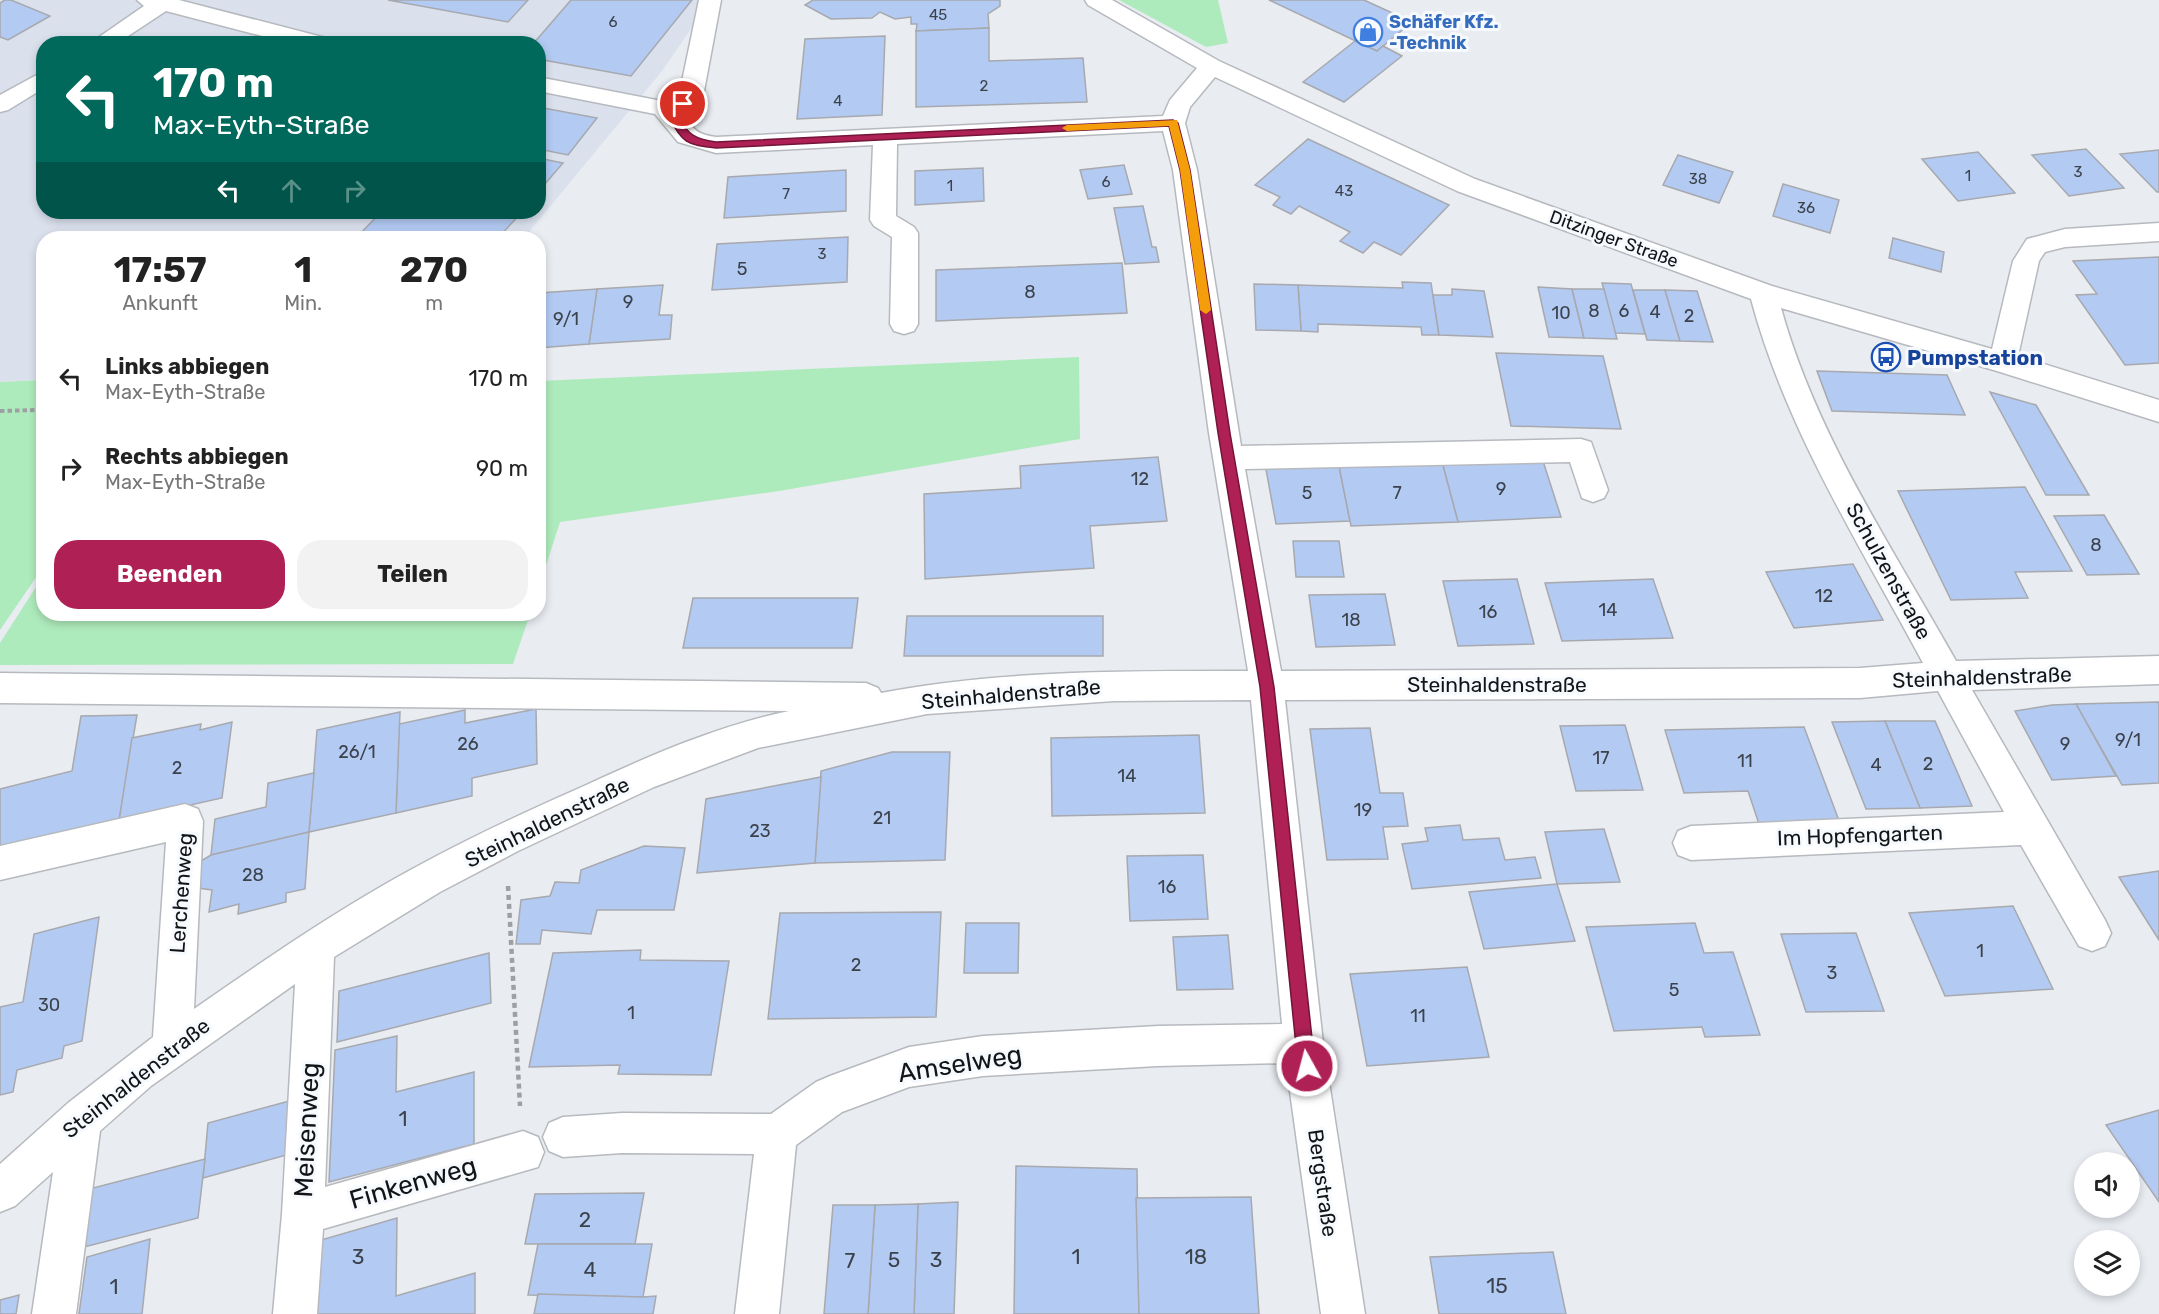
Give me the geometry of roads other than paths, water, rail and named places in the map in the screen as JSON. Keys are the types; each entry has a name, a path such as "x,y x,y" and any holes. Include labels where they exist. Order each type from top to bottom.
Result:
{"street":[{"path":"674,117 692,91 710,0"},
{"name":"Ditzinger Straße","path":"1096,0 1211,66 1466,185 1763,293 2003,362 2159,411"},
{"path":"111,36 159,2 291,36"},
{"path":"546,86 663,108 674,117 684,136 697,143 716,145 1173,123 1178,105 1211,66"},
{"path":"0,105 36,83"},
{"name":"Bergstraße","path":"1173,123 1185,170 1228,458 1267,687 1304,1043 1343,1314"},
{"path":"885,137 883,220 905,233 904,324"},
{"path":"2003,362 2025,261 2036,245 2065,238 2159,232"},
{"name":"Schulzenstraße","path":"1763,293 1773,339 1799,399 1838,478 2030,828 2092,933"},
{"path":"1228,458 1581,450 1593,490"},
{"name":"Steinhaldenstraße","path":"0,1191 82,1118 172,1047 316,946 427,880 505,839 642,777 757,733 927,699 1114,686 1267,687 1435,683 1644,686 1860,683 1947,676 2159,670"},
{"path":"0,688 432,691 927,699"},
{"name":"Lerchenweg","path":"0,863 186,821 172,1047"},
{"name":"Im Hopfengarten","path":"1691,843 2030,828"},
{"name":"Meisenweg","path":"295,1314 303,1214 316,946"},
{"name":"Amselweg","path":"777,1134 830,1096 909,1067 983,1056 1158,1046 1304,1043"},
{"path":"54,1314 82,1118"},
{"path":"563,1137 622,1133 777,1134 757,1314"},
{"name":"Finkenweg","path":"303,1214 523,1152"}],"place":[{"name":"Schäfer Kfz. -Technik","path":"1368,32"},
{"name":"Pumpstation","path":"1886,357"}]}
